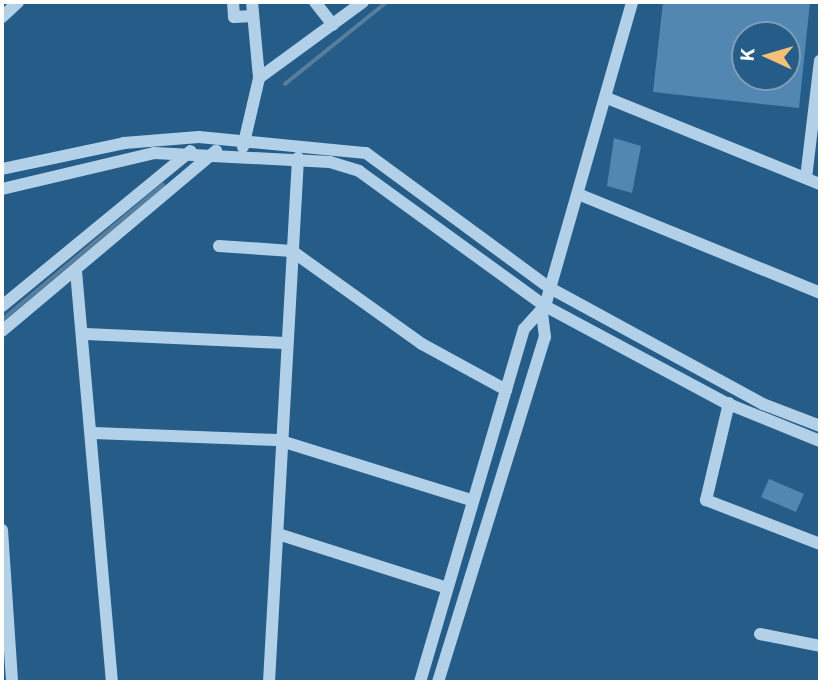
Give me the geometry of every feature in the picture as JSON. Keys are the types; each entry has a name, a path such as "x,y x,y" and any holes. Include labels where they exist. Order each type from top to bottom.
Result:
{"street":[{"path":"2,17 18,2"},
{"path":"233,2 234,17 253,16"},
{"path":"243,154 259,78 252,2"},
{"path":"314,2 333,25"},
{"path":"259,78 363,2"},
{"path":"438,682 545,337 543,310 607,98 632,2"},
{"path":"806,178 820,61"},
{"path":"607,98 820,184"},
{"path":"2,306 189,153 199,137"},
{"path":"2,169 124,143 199,137 366,153 550,288 763,404 820,426"},
{"path":"2,331 215,152 224,139"},
{"path":"2,189 154,153 215,152 298,158 359,171 543,310 729,403 820,441"},
{"path":"269,682 278,534 278,440 298,158"},
{"path":"578,194 820,293"},
{"path":"219,246 292,251 422,344 506,390"},
{"path":"76,271 86,334 112,682"},
{"path":"420,682 471,500 524,328 543,310"},
{"path":"86,334 285,344"},
{"path":"729,403 706,500 820,544"},
{"path":"94,433 278,440 471,500"},
{"path":"2,530 12,682"},
{"path":"278,534 447,588"},
{"path":"760,634 820,646"}],"building":[{"path":"663,2 810,2 801,89 801,21 731,21 731,91 801,91 799,108 653,92"},
{"path":"614,138 641,146 632,193 607,186"},
{"path":"769,479 804,494 796,512 761,497"}],"waterway":[{"path":"285,84 387,2"},
{"path":"2,320 163,185"}]}
